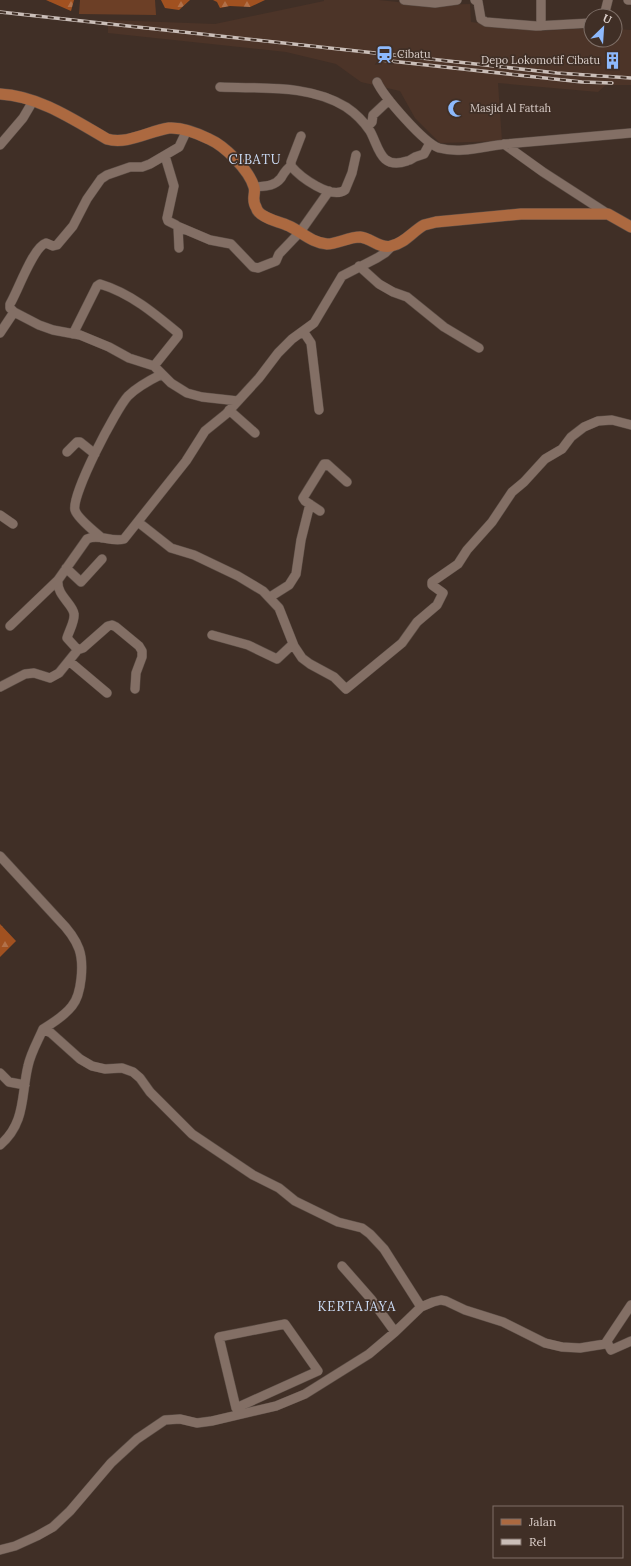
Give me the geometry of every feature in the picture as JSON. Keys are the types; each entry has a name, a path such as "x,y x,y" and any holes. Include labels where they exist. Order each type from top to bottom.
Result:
{"main road":[{"path":"0,94 13,95 55,110 113,141 124,140 170,128 187,130 210,139 226,148 246,173 254,187 253,199 258,212 265,217 300,232 311,240 320,243 328,244 353,237 361,237 382,246 392,246 405,240 424,226 436,222 521,214 608,214 631,227"}],"street":[{"path":"404,0 435,3 457,0"},
{"path":"476,0 478,2 481,19 486,22 541,26 583,23"},
{"path":"541,0 541,26"},
{"path":"377,82 389,100 430,143 439,148 458,150 504,144 631,133"},
{"path":"220,87 304,91 347,108 367,127 379,153 383,158 393,162 402,163 424,154 430,143"},
{"path":"367,127 372,122 373,115 389,100"},
{"path":"0,145 18,124 33,101"},
{"path":"187,130 179,147 165,156 146,166 130,168 107,175 101,179 87,198 73,226 65,236 55,246 50,243 43,244 33,256 10,304 10,308 14,312 53,330 73,334 142,363 154,366 178,388 195,396 238,401"},
{"path":"254,187 274,184 281,178 285,170 291,166 291,162 301,136"},
{"path":"504,144 543,172 608,214"},
{"path":"291,166 307,180 321,189 340,192 345,190 352,173 356,155"},
{"path":"165,156 174,186 167,218 170,223 210,240 231,244 255,268 272,264 276,261 280,254 300,232 329,191"},
{"path":"177,226 179,248"},
{"path":"10,626 58,580 87,539 92,536 111,540 123,540 186,461 205,430 238,401 259,378 278,352 314,323 342,276 385,254 392,246"},
{"path":"359,266 378,284 407,297 444,327 479,348"},
{"path":"73,334 97,286 100,284 110,287 133,299 178,333 178,336 154,366"},
{"path":"1,328 14,312"},
{"path":"303,331 311,344 319,410"},
{"path":"102,538 78,515 74,507 84,476 114,418 128,397 150,380 162,374"},
{"path":"229,410 255,433"},
{"path":"138,522 171,548 194,555 238,576 256,586 270,597 282,615 293,644 306,661 334,677 346,689 402,643 417,622 435,608 443,593 432,585 432,582 458,564 467,550 492,522 512,492 524,482 545,459 560,451 572,437 591,424 605,420 612,420 631,425"},
{"path":"67,452 77,442 80,442 96,454"},
{"path":"320,511 303,498 325,464 337,472 347,482"},
{"path":"270,597 289,585 296,574 301,540 310,504"},
{"path":"0,516 13,524"},
{"path":"66,568 81,582 102,559"},
{"path":"58,580 58,589 74,612 74,617 67,638 77,650"},
{"path":"0,687 25,674 34,673 47,677 53,677 69,661 77,650 83,648 108,626 112,625 139,646 142,651 142,657 136,673 135,689"},
{"path":"212,635 248,645 277,659 293,644"},
{"path":"69,661 107,693"},
{"path":"0,856 67,929 79,948 82,964 75,1001 64,1014 43,1029 28,1065 23,1103 16,1124 12,1133 0,1145"},
{"path":"43,1029 50,1033 80,1059 92,1066 105,1069 122,1068 133,1072 140,1078 150,1092 192,1134 253,1175 279,1188 295,1202 338,1222 362,1228 384,1248 421,1308"},
{"path":"0,1073 9,1082 25,1085"},
{"path":"342,1266 371,1299 395,1332"},
{"path":"0,1550 15,1546 53,1527 70,1511 111,1463 137,1439 165,1420 180,1420 197,1423 238,1412 276,1406 305,1394 369,1354 421,1308 432,1302 441,1300 446,1301 465,1310 503,1322 545,1343 562,1347 580,1348 608,1346 611,1350 631,1340"},
{"path":"608,1346 631,1305"},
{"path":"285,1324 318,1372 238,1412 222,1369 219,1336 285,1324"}],"shaded area":[{"path":"80,0 155,0 156,15 79,14"},
{"path":"379,0 425,5 470,4 471,22 541,31 583,28 583,48 623,48 623,30 631,30 631,85 606,85 598,92 498,83 502,141 440,143 415,118 400,91 361,82 336,64 286,52 108,33 108,20 215,24 324,1"}],"green space":[{"path":"46,0 74,0 71,11"},
{"path":"161,0 190,0 179,10 165,8"},
{"path":"213,0 265,0 250,7 230,6 220,8 217,2"},
{"path":"0,924 16,941 0,957"}],"railway":[{"path":"0,12 557,73 631,78"},
{"path":"381,60 582,82 612,83"}],"place":[{"name":"Cibatu","path":"384,54"},
{"name":"Depo Lokomotif Cibatu","path":"613,60"},
{"name":"Masjid Al Fattah","path":"457,108"}],"district":[{"name":"CIBATU","path":"255,159"},
{"name":"KERTAJAYA","path":"357,1306"}]}
